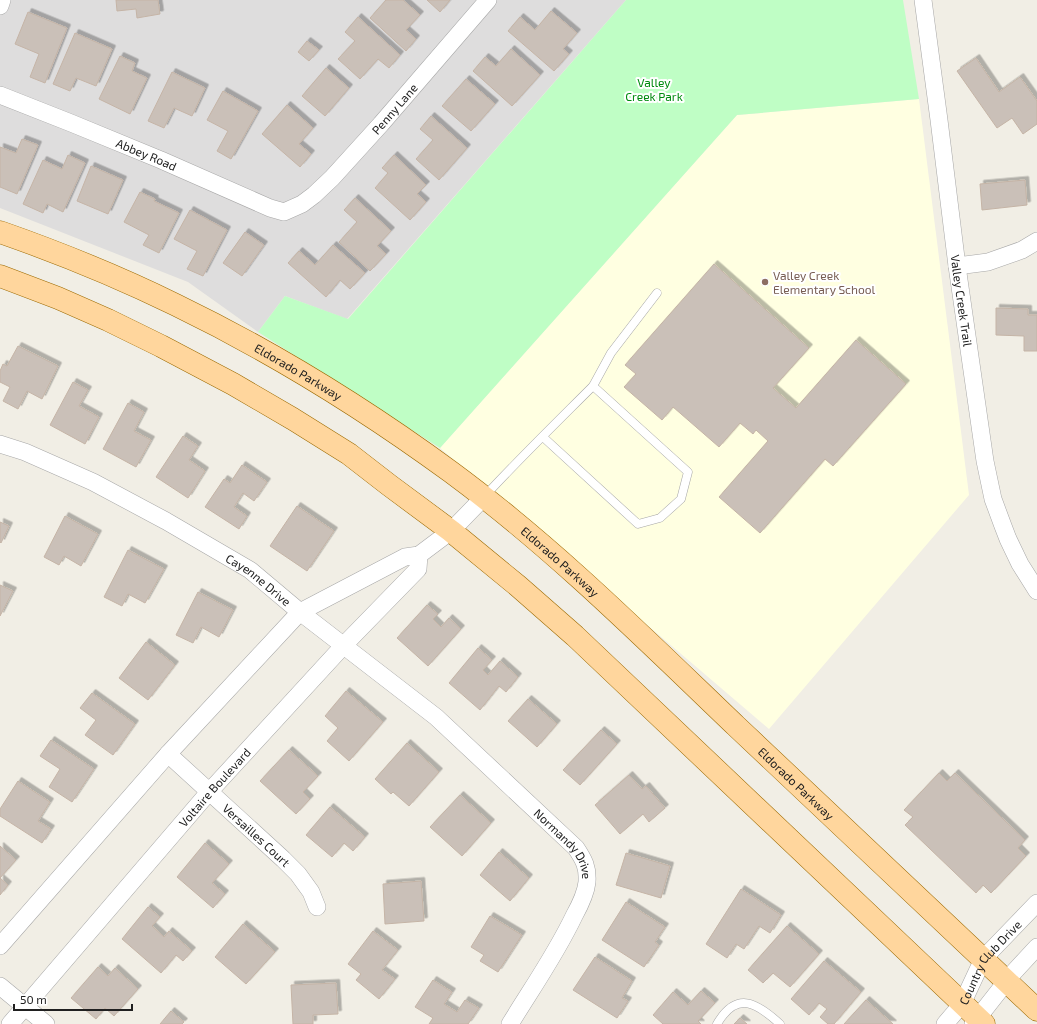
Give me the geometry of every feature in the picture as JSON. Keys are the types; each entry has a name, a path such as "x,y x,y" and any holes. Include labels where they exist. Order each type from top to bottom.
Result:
{"main road":[{"name":"Eldorado Parkway","path":"0,232 125,281 239,337 360,410 418,448 484,497 546,548 591,588 1037,1010"},
{"path":"0,276 58,298 108,320 233,384 349,454 388,485 451,531 518,586 575,636 962,1004 978,1022"}],"street":[{"path":"0,6 2,0"},
{"name":"Penny Lane","path":"292,208 302,204 332,178 386,119 488,0"},
{"name":"Valley Creek Trail","path":"923,0 940,120 957,266 985,461 998,514 1020,564 1037,591"},
{"name":"Abbey Road","path":"0,96 161,160 270,208 284,212 292,208"},
{"path":"957,266 988,262 1022,250 1037,241"},
{"name":"Cayenne Drive","path":"0,444 25,452 93,482 166,521 250,570 300,612 436,717 486,764"},
{"path":"0,946 168,754 300,612 405,557 419,555 451,531 484,497"},
{"name":"Voltaire Boulevard","path":"10,1024 209,792 344,645 418,569 419,555"},
{"name":"Versailles Court","path":"168,754 283,858 298,874 310,892 317,907"},
{"name":"Normandy Drive","path":"486,764 576,848 583,858 587,871 587,884 580,905 565,935 510,1024"},
{"name":"Country Club Drive","path":"945,1024 962,1004 983,959 1037,903"},
{"name":"Country Club Drive","path":"978,1022 1006,981 1037,947"},
{"path":"0,986 46,1024"}],"lane":[{"path":"484,497 593,386 611,353 657,293"},
{"path":"543,436 638,524 660,518 681,499 688,472 593,386"},
{"path":"717,1024 726,1011 736,1005 743,1004 754,1005 760,1008 780,1024"}],"shaded area":[{"path":"0,0 626,0 347,319 285,296 258,332 188,282 0,208"},
{"name":"Valley Creek Elementary School","path":"919,99 969,495 769,729 440,448 737,115"}],"green space":[{"name":"Valley Creek Park","path":"626,0 903,0 919,99 737,115 440,448 258,332 285,296 348,319"}],"building":[{"path":"116,0 158,0 160,14 137,18 136,9 117,11"},
{"path":"386,0 403,0 420,15 406,30 416,39 406,51 370,18"},
{"path":"427,0 450,0 440,12"},
{"path":"551,11 577,33 563,49 569,54 554,71 508,31 520,17 535,30"},
{"path":"28,12 67,28 45,83 30,77 39,54 15,44"},
{"path":"358,17 400,55 389,68 378,59 360,79 338,59 355,41 345,32"},
{"path":"75,33 112,49 96,86 76,78 70,91 53,84"},
{"path":"307,41 319,50 309,61 298,52"},
{"path":"511,49 540,75 512,106 473,71 485,57 496,66"},
{"path":"120,56 135,63 132,71 147,78 130,114 99,99"},
{"path":"976,58 999,92 1020,77 1037,101 1037,124 1023,134 1012,118 997,128 957,71"},
{"path":"326,68 349,88 325,116 302,96"},
{"path":"172,72 205,88 192,116 174,108 164,128 148,121"},
{"path":"466,79 495,104 471,131 442,106"},
{"path":"223,91 258,111 231,159 217,151 228,131 207,120"},
{"path":"287,105 313,128 299,144 311,154 300,167 262,134"},
{"path":"431,116 467,148 439,180 416,159 433,140 420,129"},
{"path":"22,139 38,145 17,194 0,187 0,147 16,153"},
{"path":"68,155 85,163 63,212 47,204 43,213 23,204 43,160 62,169"},
{"path":"394,155 426,185 417,194 426,202 410,220 375,188 388,173 382,168"},
{"path":"91,166 123,180 108,214 77,201"},
{"path":"1025,180 1027,205 982,210 980,184"},
{"path":"140,192 155,199 154,201 179,213 159,253 143,245 149,235 124,222"},
{"path":"355,198 391,231 377,246 386,254 370,271 339,242 357,222 344,210"},
{"path":"190,210 227,230 203,276 187,269 197,251 174,239"},
{"path":"245,232 264,245 242,276 223,263"},
{"path":"333,245 365,273 350,289 340,280 326,297 288,263 299,251 315,265"},
{"path":"714,264 809,348 773,388 796,408 856,340 906,384 833,466 825,459 760,533 719,497 768,441 756,430 753,434 740,423 719,447 673,407 662,420 624,387 636,374 625,365"},
{"path":"996,308 1028,309 1028,315 1037,315 1037,351 1024,351 1024,336 996,335"},
{"path":"18,346 58,366 42,399 27,391 18,409 3,401 10,387 0,382 0,371 3,364 7,366"},
{"path":"73,382 88,390 79,406 99,417 85,444 50,425"},
{"path":"128,403 144,412 134,431 151,440 136,467 103,449"},
{"path":"183,436 198,446 189,460 205,471 188,498 156,477"},
{"path":"242,465 267,482 254,501 243,493 234,507 247,516 239,529 205,507 224,479 230,483"},
{"path":"297,506 334,531 307,571 270,546"},
{"path":"65,516 98,534 81,566 64,556 59,565 44,557"},
{"path":"0,522 9,526 1,543 0,542"},
{"path":"128,550 164,569 145,603 128,594 122,606 104,597"},
{"path":"0,585 13,591 0,616"},
{"path":"198,592 233,610 219,637 201,627 193,643 176,635"},
{"path":"427,605 438,614 433,619 441,627 449,618 461,629 428,666 397,638"},
{"path":"146,642 175,665 148,700 119,678"},
{"path":"478,648 492,660 483,670 488,675 500,661 518,677 506,692 499,686 480,710 449,683"},
{"path":"346,691 383,722 349,761 327,741 338,728 325,716"},
{"path":"92,693 135,724 113,755 85,735 96,720 80,708"},
{"path":"528,699 557,724 537,747 508,721"},
{"path":"601,730 617,744 580,785 563,770"},
{"path":"51,740 94,769 72,802 49,787 60,769 40,756"},
{"path":"407,743 439,772 409,806 393,792 391,794 375,779"},
{"path":"289,750 318,776 303,792 310,799 296,814 260,781"},
{"path":"939,773 947,781 955,773 1025,840 1018,848 1026,856 991,893 983,885 976,893 905,825 913,817 904,810"},
{"path":"629,775 642,789 646,786 665,808 649,822 643,814 620,834 595,805"},
{"path":"18,781 50,802 38,821 51,829 42,843 0,816 0,809"},
{"path":"460,795 491,823 462,856 430,827"},
{"path":"330,807 365,837 353,851 344,843 332,857 306,835"},
{"path":"205,843 229,864 212,883 225,894 213,908 177,877"},
{"path":"0,846 16,860 0,878"},
{"path":"499,852 529,878 510,901 480,875"},
{"path":"626,853 670,866 661,898 616,885"},
{"path":"0,878 8,885 0,895"},
{"path":"421,881 424,921 385,924 383,884"},
{"path":"741,889 781,915 770,933 759,926 744,949 736,944 727,958 706,944"},
{"path":"626,902 665,927 655,942 659,945 644,967 602,940"},
{"path":"148,907 160,917 152,926 164,937 169,931 192,951 183,961 176,955 161,973 122,939"},
{"path":"490,916 522,935 498,972 480,961 484,955 471,947"},
{"path":"243,924 275,952 246,984 215,957"},
{"path":"787,926 819,954 790,987 773,973 763,983 748,970"},
{"path":"373,931 398,950 382,970 395,979 379,999 356,980 361,974 348,964"},
{"path":"595,957 632,981 622,998 628,1001 617,1018 573,990"},
{"path":"824,961 861,992 834,1024 828,1024 820,1017 827,1009 819,1003 809,1015 791,999"},
{"path":"98,967 108,976 115,968 138,989 114,1016 105,1008 96,1019 71,998"},
{"path":"433,980 452,992 444,1004 457,1012 465,1000 479,1008 468,1024 429,1024 433,1018 415,1007"},
{"path":"336,983 338,1014 313,1015 313,1024 293,1024 291,985"},
{"path":"701,991 715,1003 698,1021 701,1024 663,1024 653,1015 673,992 688,1005"},
{"path":"866,1000 893,1024 844,1024"},
{"path":"171,1011 184,1022 182,1024 160,1024"},
{"path":"740,1018 747,1024 734,1024"}],"place":[{"name":"Valley Creek Elementary School","path":"765,282"}]}
